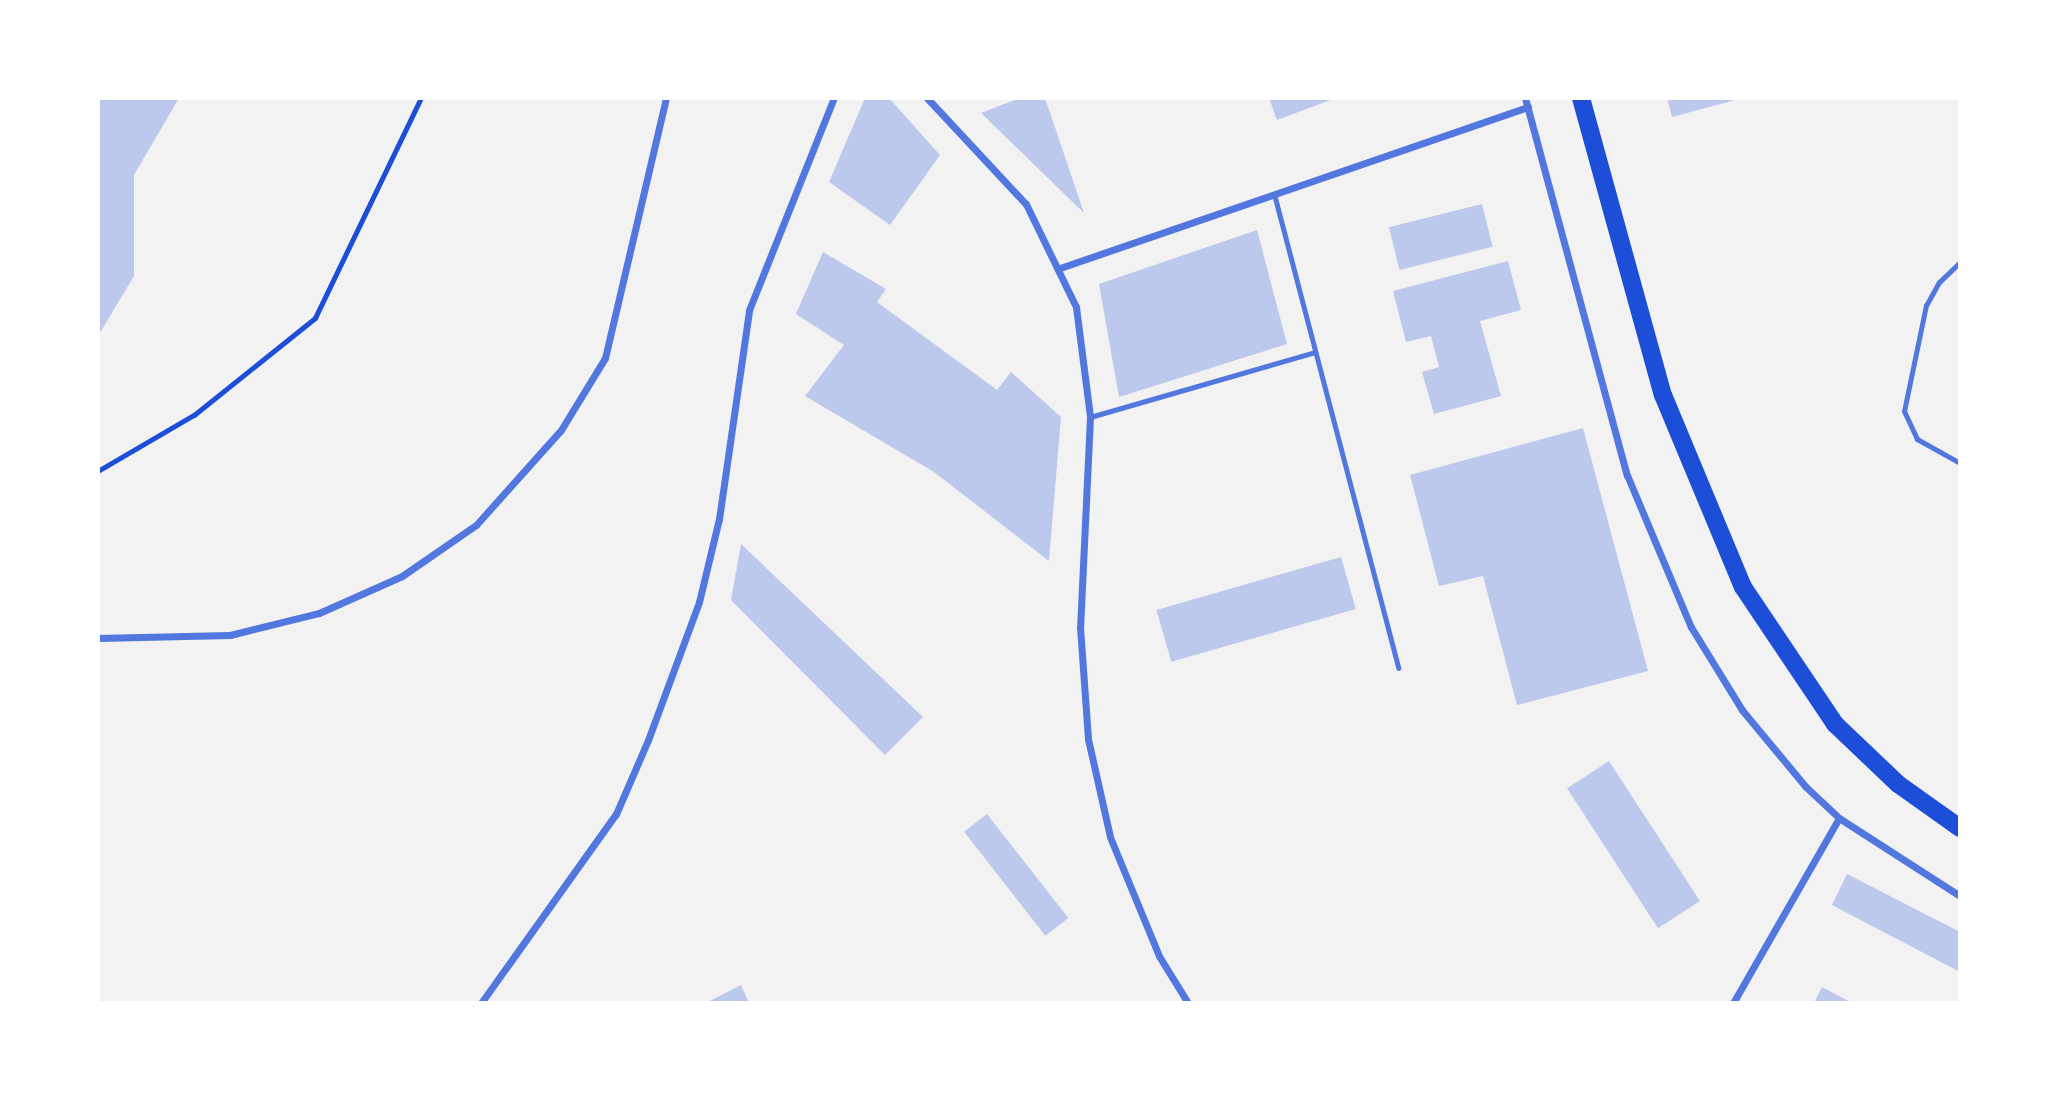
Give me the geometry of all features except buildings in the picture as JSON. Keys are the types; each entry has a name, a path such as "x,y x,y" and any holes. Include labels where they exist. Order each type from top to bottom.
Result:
{"main road":[{"path":"1581,98 1663,396 1743,587 1794,673 1835,724 1899,784 1960,828"}],"street":[{"path":"98,638 230,635 319,613 402,576 476,525 546,449 605,358 666,98"},
{"path":"481,1003 603,835 648,740 699,602 719,519 749,310 834,98"},
{"path":"928,98 1026,204 1060,268 1084,343 1090,417 1080,627 1093,774 1110,838 1159,956 1188,1003"},
{"path":"1525,98 1610,421 1669,586 1742,710 1839,818 1960,895"},
{"path":"1060,268 1528,107"},
{"path":"1733,1003 1839,818"}],"lane":[{"path":"1274,194 1398,668"},
{"path":"1960,262 1939,282 1926,305 1904,411 1917,439 1960,463"},
{"path":"1090,417 1315,352"}],"path":[{"path":"98,471 194,415 316,318 421,98"}]}
